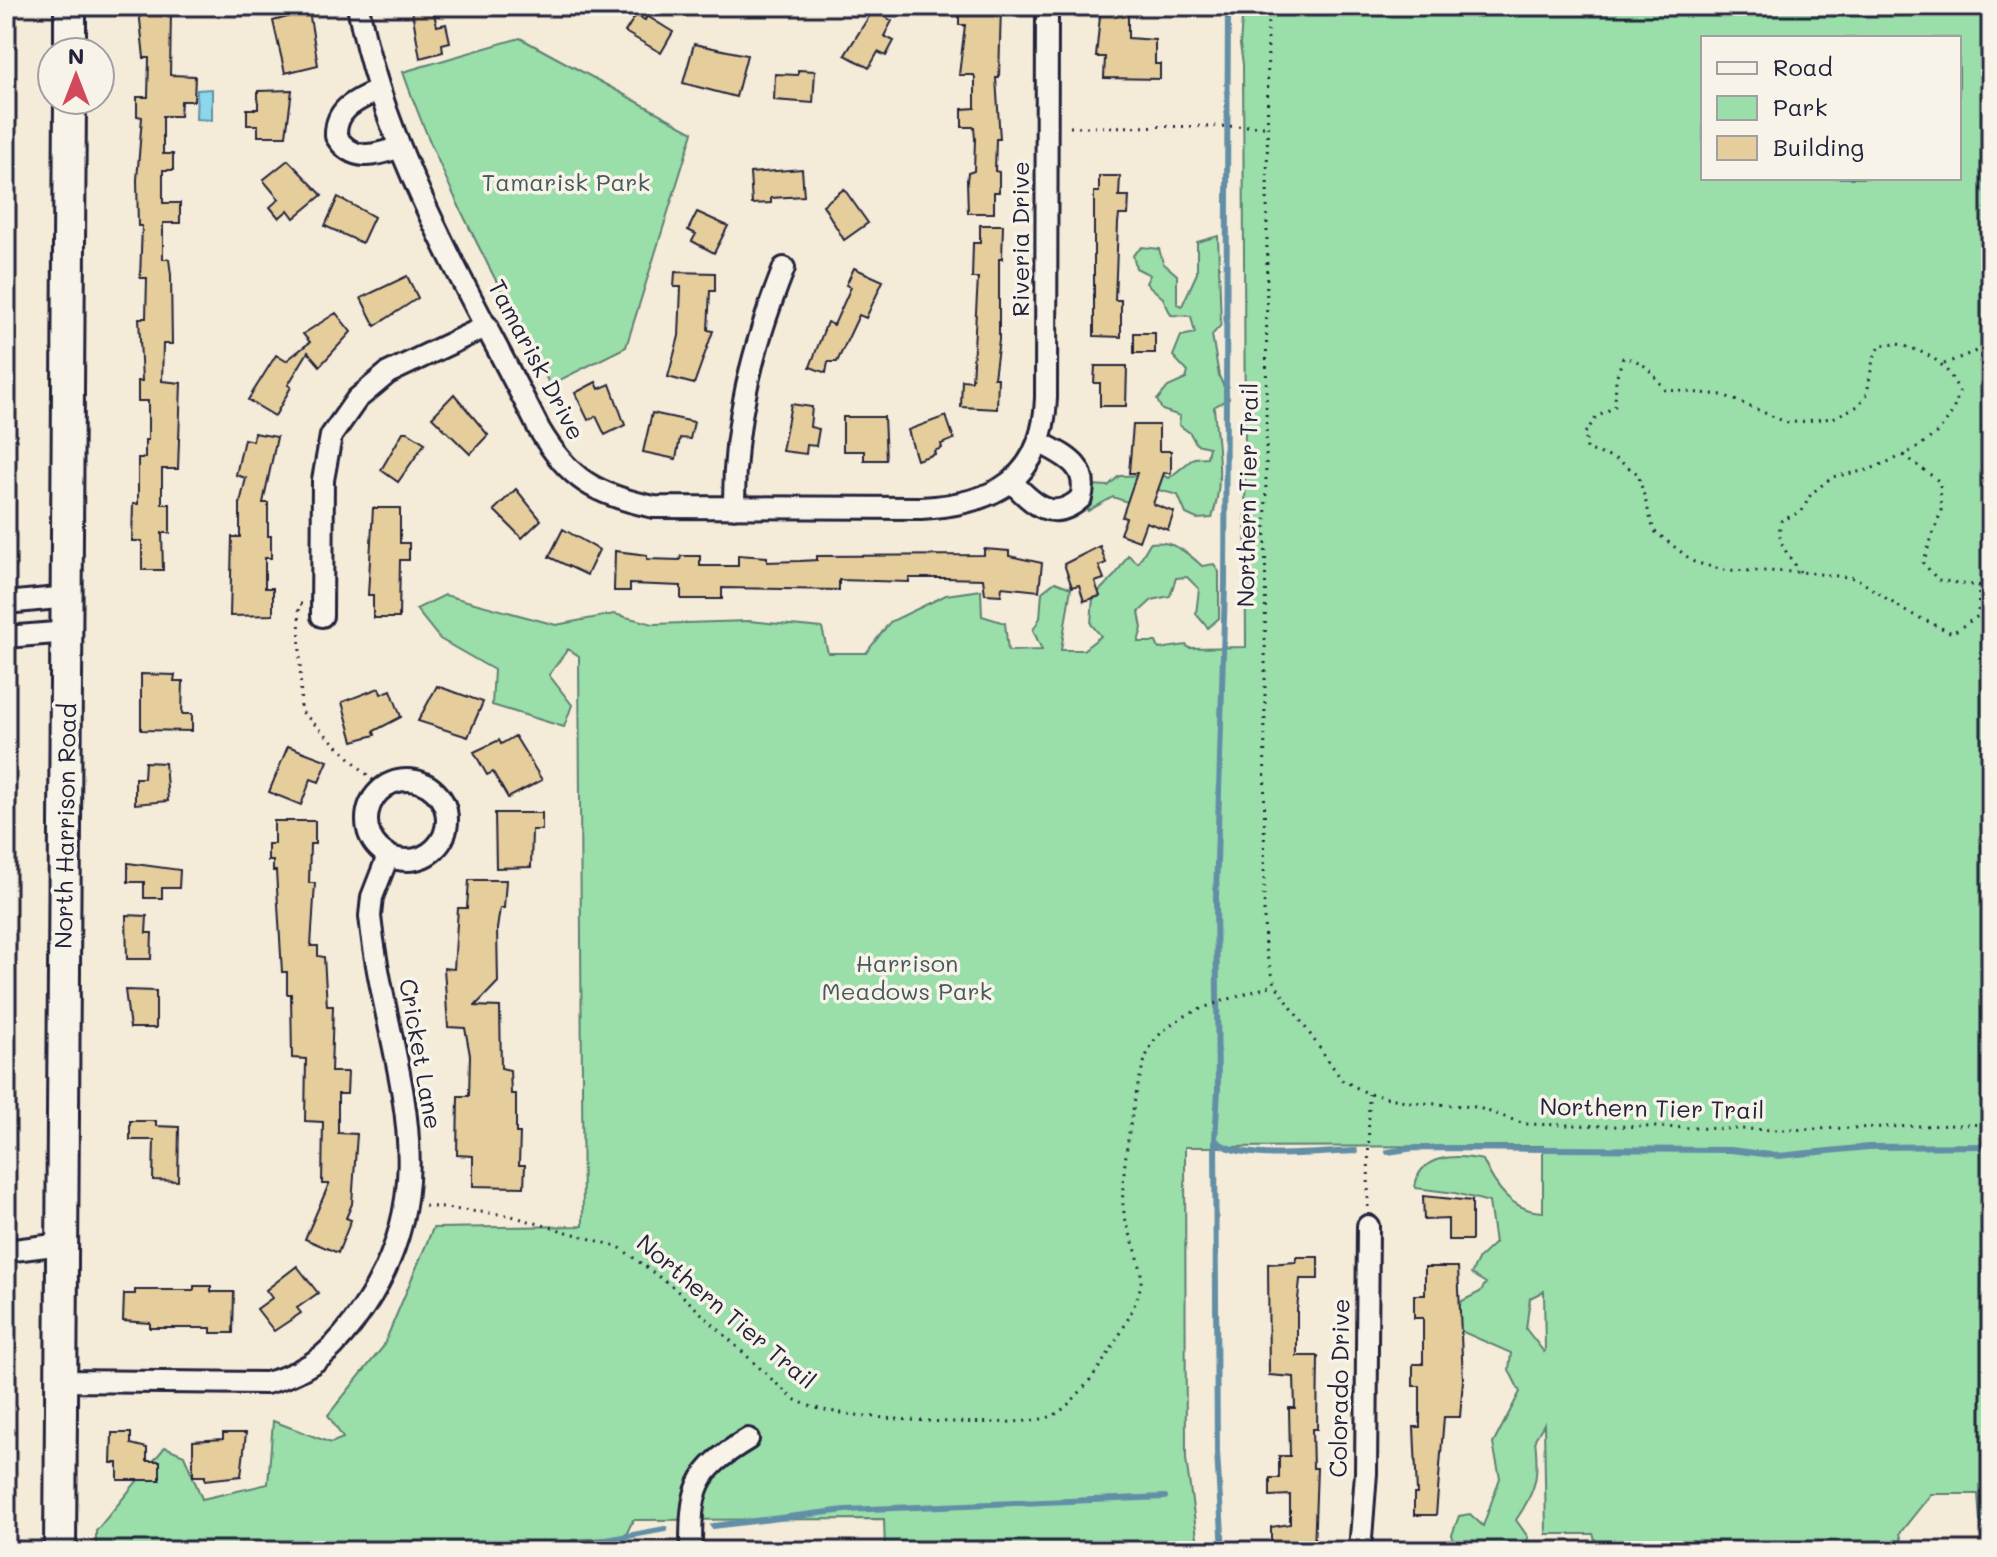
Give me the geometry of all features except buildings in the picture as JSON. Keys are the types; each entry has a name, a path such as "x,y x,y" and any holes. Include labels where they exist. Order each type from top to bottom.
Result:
{"street":[{"path":"70,6 70,36"},
{"name":"Tamarisk Drive","path":"358,6 379,90 400,147 553,453 589,486 614,499 654,507 960,506 1019,474"},
{"name":"Riveria Drive","path":"1019,474 1041,443 1046,398 1047,6"},
{"path":"379,90 343,110 337,120 336,136 348,151 358,155 368,156 400,147"},
{"name":"North Harrison Road","path":"60,1551 70,116"},
{"path":"734,508 740,419 748,368 784,268"},
{"path":"322,610 323,480 331,436 357,399 388,373 487,326"},
{"path":"1019,474 1033,504 1052,512 1065,509 1081,498 1083,476 1077,465 1041,443"},
{"path":"6,603 68,597"},
{"path":"6,637 68,632"},
{"path":"406,779 431,787 440,796 447,822 438,846 415,860 388,856 377,848 366,824 367,811 381,788 406,779"},
{"name":"Cricket Lane","path":"62,1381 266,1383 314,1365 343,1339 376,1289 397,1248 408,1205 406,1108 370,916 372,897 388,856"},
{"name":"Colorado Drive","path":"1360,1551 1366,1473 1368,1226"},
{"path":"6,1251 62,1244"},
{"path":"691,1551 696,1486 715,1459 748,1439"}],"path":[{"name":"Northern Tier Trail","path":"1268,6 1264,915 1265,949 1275,984 1342,1080 1369,1094 1410,1102 1476,1107 1525,1124 1781,1130 1991,1124"},
{"path":"1070,127 1269,126"},
{"path":"1800,572 1782,546 1778,530 1781,521 1802,511 1811,494 1832,477 1868,470 1904,455 1931,438 1953,416 1959,392 1944,364 1923,351 1898,344 1881,345 1873,359 1867,394 1858,406 1833,418 1788,423 1723,395 1665,390 1650,369 1634,358 1623,358 1616,378 1615,406 1596,418 1585,433 1587,449 1618,460 1638,474 1654,531 1694,562 1723,570 1800,572 1856,578 1905,611 1952,633 1978,616 1979,586 1991,572"},
{"path":"1944,364 1991,345"},
{"path":"1904,455 1940,482 1941,511 1923,563 1938,580 1979,586"},
{"path":"322,610 299,604 301,711 381,788"},
{"name":"Northern Tier Trail","path":"408,1205 508,1215 619,1247 674,1288 793,1399 817,1409 863,1415 1034,1420 1053,1416 1071,1403 1113,1345 1133,1307 1142,1278 1127,1228 1123,1193 1143,1067 1150,1046 1166,1026 1275,984"},
{"path":"1368,1226 1369,1094"}],"green space":[{"name":"Harrison Meadows Park","path":"1243,6 1991,6 1991,1539 1980,1521 1978,1494 1931,1494 1900,1533 1904,1551 1599,1551 1593,1534 1546,1534 1544,1424 1535,1439 1535,1482 1516,1520 1528,1537 1525,1551 1458,1551 1452,1535 1459,1516 1470,1514 1483,1526 1500,1478 1493,1444 1520,1392 1509,1370 1511,1353 1454,1328 1450,1320 1462,1301 1480,1292 1486,1283 1471,1274 1479,1258 1495,1243 1489,1202 1455,1193 1415,1188 1423,1168 1440,1159 1461,1157 1483,1160 1506,1196 1522,1207 1543,1212 1543,1146 1185,1147 1186,1459 1199,1551 885,1551 884,1519 633,1520 625,1537 572,1540 570,1551 96,1551 96,1531 165,1447 184,1455 202,1499 268,1484 273,1421 331,1443 343,1438 328,1415 383,1347 433,1228 583,1226 579,656 568,649 549,675 572,705 564,727 492,705 494,670 440,639 416,609 445,595 556,625 614,614 653,624 749,621 822,628 828,653 866,653 890,622 946,595 981,590 982,616 1005,623 1008,651 1042,650 1033,630 1040,618 1042,592 1055,582 1071,588 1061,650 1083,650 1101,636 1091,624 1093,597 1116,574 1128,555 1138,563 1150,543 1165,543 1178,548 1202,566 1214,564 1219,572 1219,618 1208,628 1196,614 1199,589 1187,577 1176,578 1170,596 1152,600 1139,612 1142,628 1138,642 1156,642 1159,649 1186,645 1189,648 1246,647 1243,64 1240,45","holes":["1544,1291 1545,1351 1526,1329 1530,1298"]},
{"name":"Tamarisk Park","path":"520,38 693,132 626,347 550,385 452,192 403,72"},
{"path":"1218,236 1221,325 1212,335 1219,376 1229,398 1214,407 1219,477 1212,518 1197,519 1186,514 1178,495 1147,487 1127,502 1113,497 1088,511 1085,498 1092,485 1108,486 1119,476 1162,475 1169,478 1194,458 1207,457 1209,447 1196,444 1190,433 1179,425 1180,416 1162,410 1157,400 1168,387 1186,379 1188,372 1173,356 1181,336 1195,333 1191,316 1171,315 1163,298 1146,283 1150,275 1136,268 1133,255 1142,247 1159,249 1163,263 1177,275 1177,304 1182,306 1197,273 1197,242"}],"water":[{"path":"212,89 212,120 196,119 197,90"}],"waterway":[{"path":"1228,6 1225,584 1216,897 1218,1090 1215,1140 1242,1152 1261,1154 1355,1151"},
{"path":"1215,1140 1217,1452 1223,1551"},
{"path":"1388,1152 1414,1148 1731,1150 1779,1156 1868,1147 1991,1146"},
{"path":"713,1526 845,1510 1165,1497"},
{"path":"548,1551 665,1529"}]}
